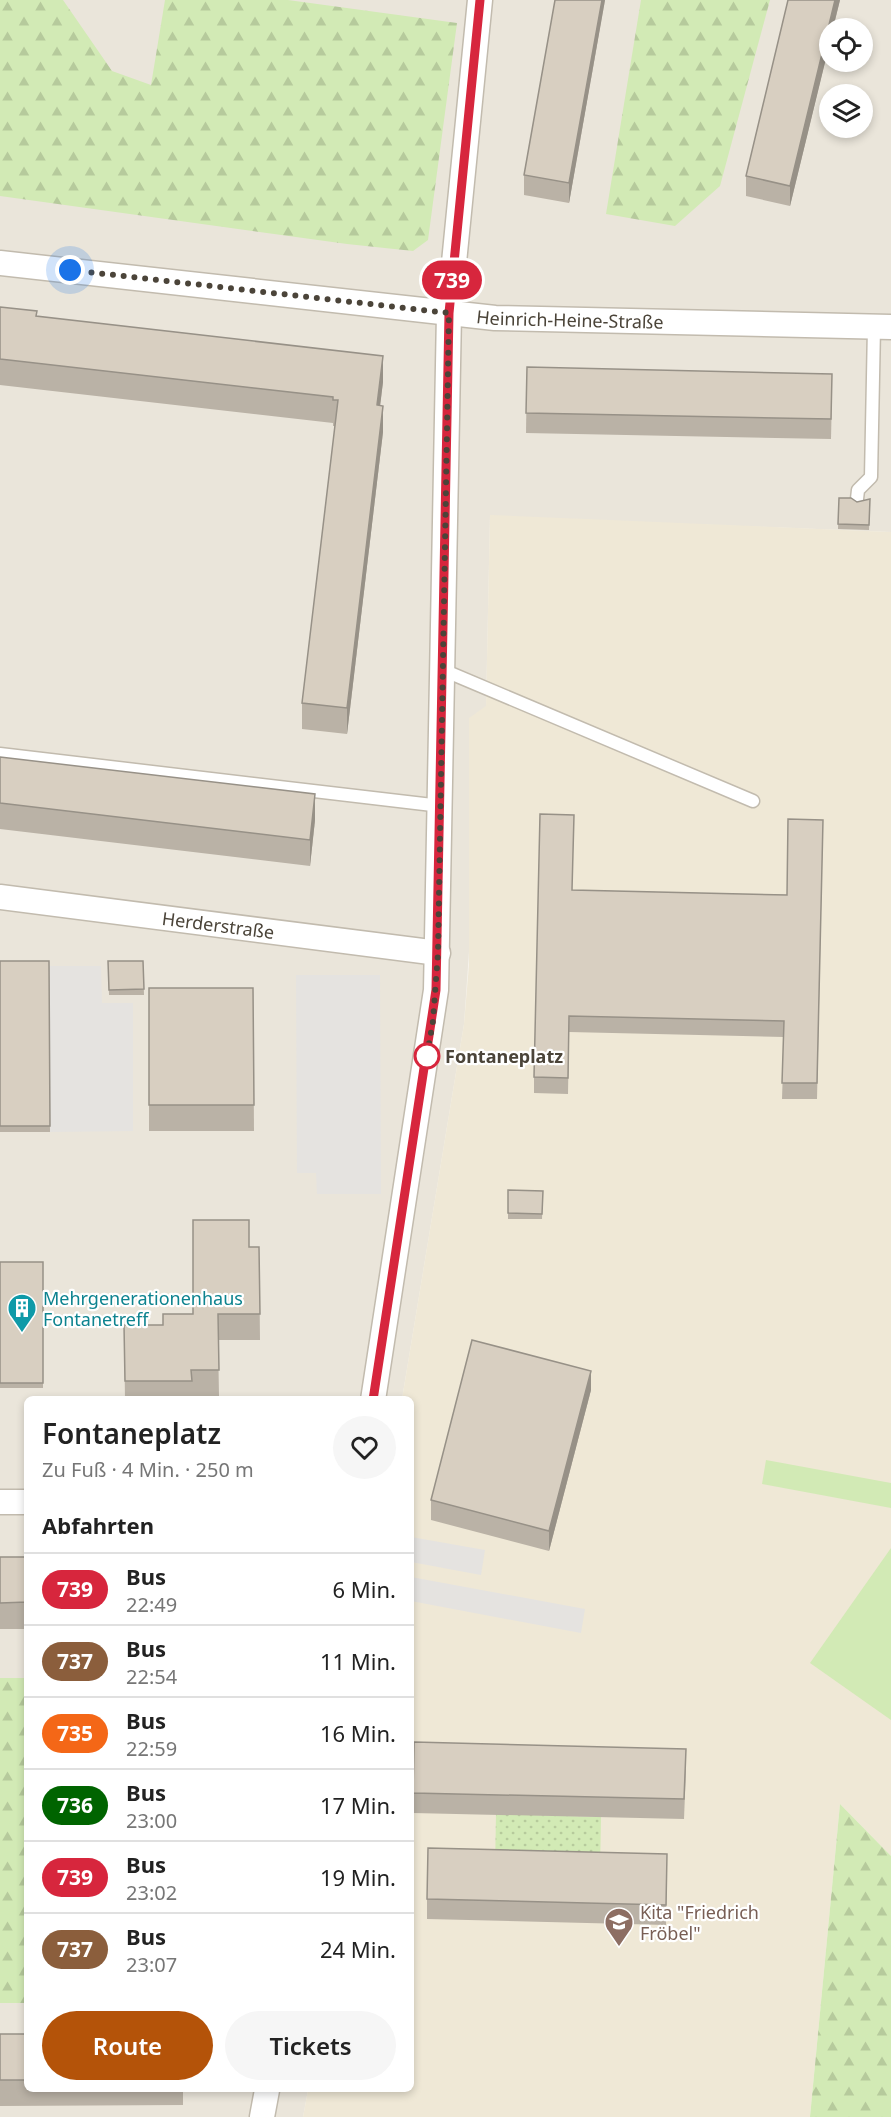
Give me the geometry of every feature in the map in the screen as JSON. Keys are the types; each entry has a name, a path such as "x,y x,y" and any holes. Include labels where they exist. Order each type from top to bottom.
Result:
{"street":[{"path":"374,1396 433,1021 438,953 449,313 480,0"},
{"name":"Heinrich-Heine-Straße","path":"0,262 495,318 883,327"},
{"name":"Herderstraße","path":"0,897 438,953"},
{"path":"0,1502 24,1502"},
{"path":"262,2117 267,2092"}],"lane":[{"path":"857,499 858,490 871,477 883,327"},
{"path":"443,670 753,801"},
{"path":"0,754 441,806"}],"shaded area":[{"path":"0,0 891,0 891,532 490,516 486,706 464,1024 402,1396 24,1396 24,2092 308,2092 303,2117 0,2117"},
{"path":"490,515 891,532 891,1856 840,1804 810,2117 303,2117 308,2092 414,2092 414,1396 402,1396 464,1024 469,965 469,718 486,706"},
{"path":"49,966 101,966 102,1003 133,1003 133,1131 50,1132"},
{"path":"296,975 380,975 381,1194 317,1194 316,1173 297,1173"},
{"path":"414,1538 485,1550 481,1575 414,1563"},
{"path":"414,1578 585,1609 581,1633 414,1602"}],"green space":[{"path":"0,0 63,0 112,71 151,85 165,0 288,0 457,23 428,240 413,251 0,196"},
{"path":"641,0 770,0 720,186 675,226 606,214"},
{"path":"766,1460 891,1483 891,1508 762,1484"},
{"path":"891,1548 891,1720 810,1663"},
{"path":"0,1678 24,1678 24,2003 0,2003"},
{"path":"840,1804 891,1856 891,2117 810,2117"},
{"path":"496,1814 601,1817 600,1872 495,1870"}],"building":[{"path":"555,0 602,0 569,183 524,175"},
{"path":"788,0 835,0 831,18 819,18 819,66 790,186 746,176"},
{"path":"0,307 37,311 36,316 383,356 377,405 383,406 347,708 302,703 338,400 333,400 333,397 0,359"},
{"path":"527,367 832,374 831,419 526,413"},
{"path":"839,498 851,498 857,502 870,499 869,525 838,524"},
{"path":"0,757 315,794 310,840 0,803"},
{"path":"540,814 574,815 572,890 787,895 788,819 823,820 817,1083 782,1083 784,1021 569,1016 568,1078 534,1077"},
{"path":"0,961 49,961 50,1126 0,1126"},
{"path":"108,961 143,961 144,989 109,990"},
{"path":"149,988 253,988 254,1105 149,1105"},
{"path":"508,1190 543,1191 542,1214 508,1213"},
{"path":"193,1220 249,1220 249,1247 259,1247 260,1314 218,1314 219,1370 191,1370 192,1381 125,1381 124,1325 163,1325 163,1314 193,1314"},
{"name":"Mehrgenerationenhaus Fontanetreff","path":"0,1262 43,1262 43,1383 0,1383"},
{"path":"472,1340 591,1371 549,1531 431,1500"},
{"path":"0,1557 24,1557 24,1602 0,1603"},
{"path":"414,1742 686,1749 684,1799 414,1793"},
{"path":"428,1848 667,1854 666,1905 427,1899"},
{"path":"0,2034 24,2034 24,2080 0,2080"}],"bus line":[{"name":"739","path":"374,1396 436,990 449,313 480,0"}],"place":[{"name":"Fontaneplatz","path":"427,1056"},
{"name":"Mehrgenerationenhaus Fontanetreff","path":"22,1334"},
{"name":"Kita \"Friedrich Fröbel\"","path":"619,1948"}],"route":[{"path":"70,270 449,313 438,953 433,1021 425,1067 427,1056"}]}
